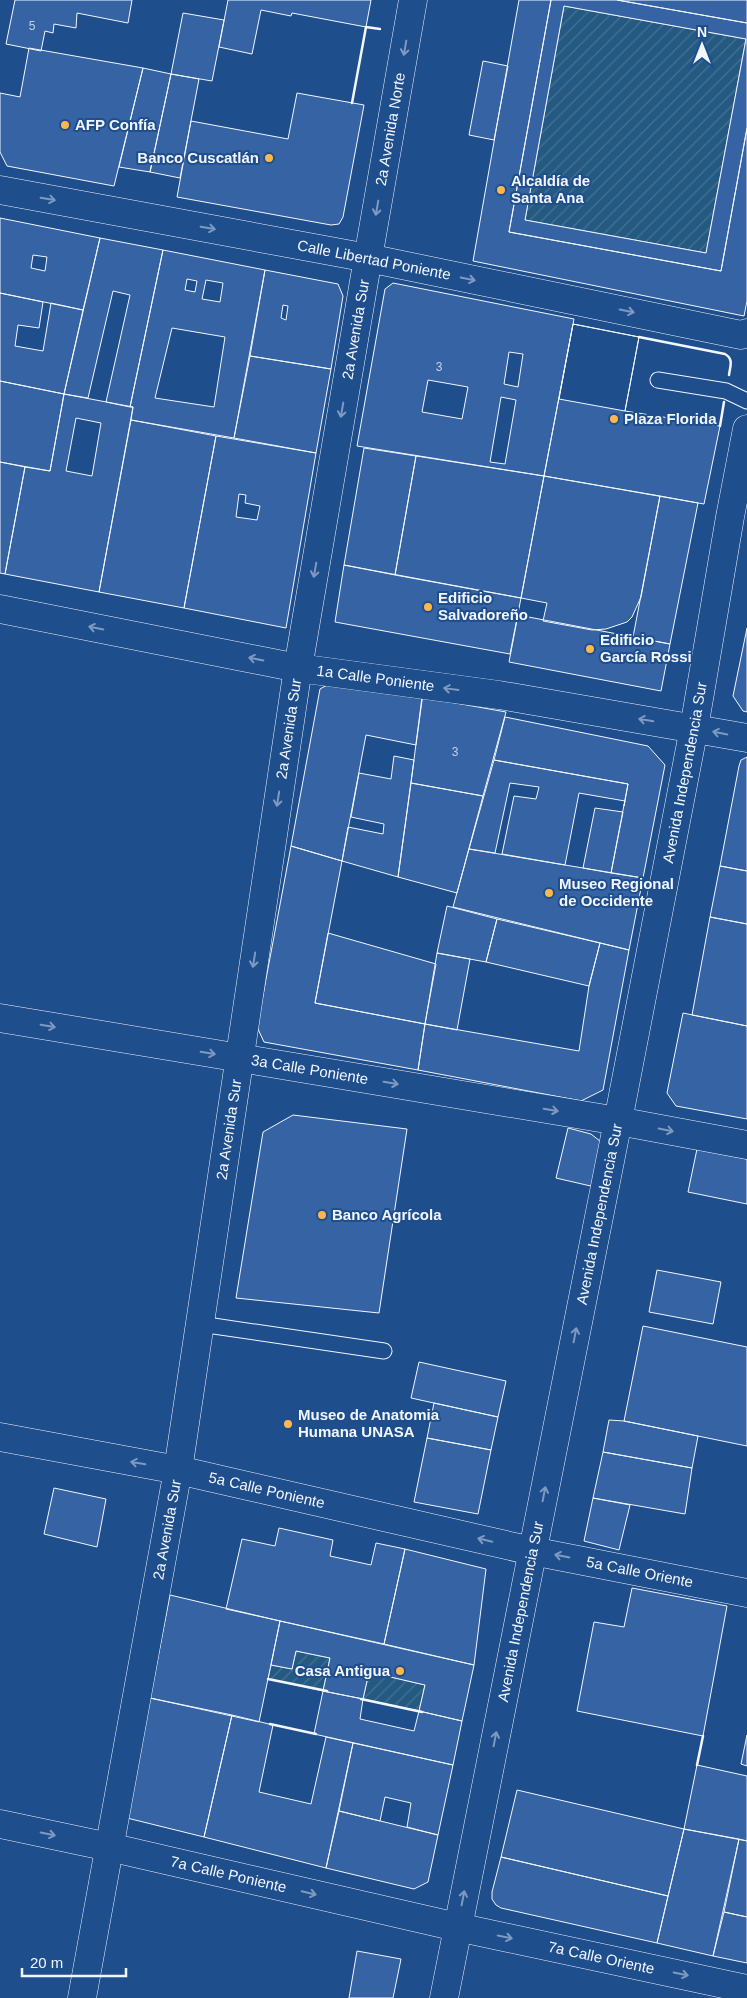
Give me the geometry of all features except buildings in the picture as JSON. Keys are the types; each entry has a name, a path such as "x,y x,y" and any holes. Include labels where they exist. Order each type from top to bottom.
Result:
{"main road":[{"name":"2a Avenida Norte","path":"368,258 414,0"},
{"name":"Calle Libertad Poniente","path":"0,190 368,258 742,335 747,333"},
{"name":"2a Avenida Sur","path":"82,1998 178,1470 298,668 368,258"},
{"name":"Avenida Independencia Sur","path":"444,1998 694,728 730,516 747,429"},
{"name":"1a Calle Poniente","path":"0,609 298,668 499,695 747,738"},
{"name":"3a Calle Poniente","path":"0,1018 618,1121 747,1145"},
{"name":"5a Calle Poniente","path":"0,1437 178,1470 532,1550"},
{"name":"5a Calle Oriente","path":"532,1550 747,1593"},
{"name":"7a Calle Poniente","path":"0,1824 109,1847 457,1927"},
{"name":"7a Calle Oriente","path":"457,1927 747,1988"}],"lane":[{"path":"658,380 726,391 747,401"},
{"path":"200,1324 384,1351"}],"shaded area":[{"path":"564,6 746,39 706,253 525,220"},
{"path":"296,1651 330,1658 323,1691 268,1679 271,1665 292,1669"},
{"path":"369,1672 425,1685 419,1711 363,1699"}],"wall":[{"path":"352,103 366,27 380,29"},
{"path":"639,337 725,354 730,358 729,375"},
{"path":"720,426 724,402"},
{"path":"268,1679 327,1691"},
{"path":"361,1699 422,1712"},
{"path":"270,1724 316,1734"},
{"path":"697,1765 703,1736"}],"place":[{"name":"AFP Confía","path":"65,125"},
{"name":"Banco Cuscatlán","path":"269,158"},
{"name":"Alcaldía de Santa Ana","path":"501,190"},
{"name":"Plaza Florida","path":"614,419"},
{"name":"Edificio Salvadoreño","path":"428,607"},
{"name":"Edificio García Rossi","path":"590,649"},
{"name":"Museo Regional de Occidente","path":"549,893"},
{"name":"Banco Agrícola","path":"322,1215"},
{"name":"Museo de Anatomia Humana UNASA","path":"288,1424"},
{"name":"Casa Antigua","path":"400,1671"}]}
